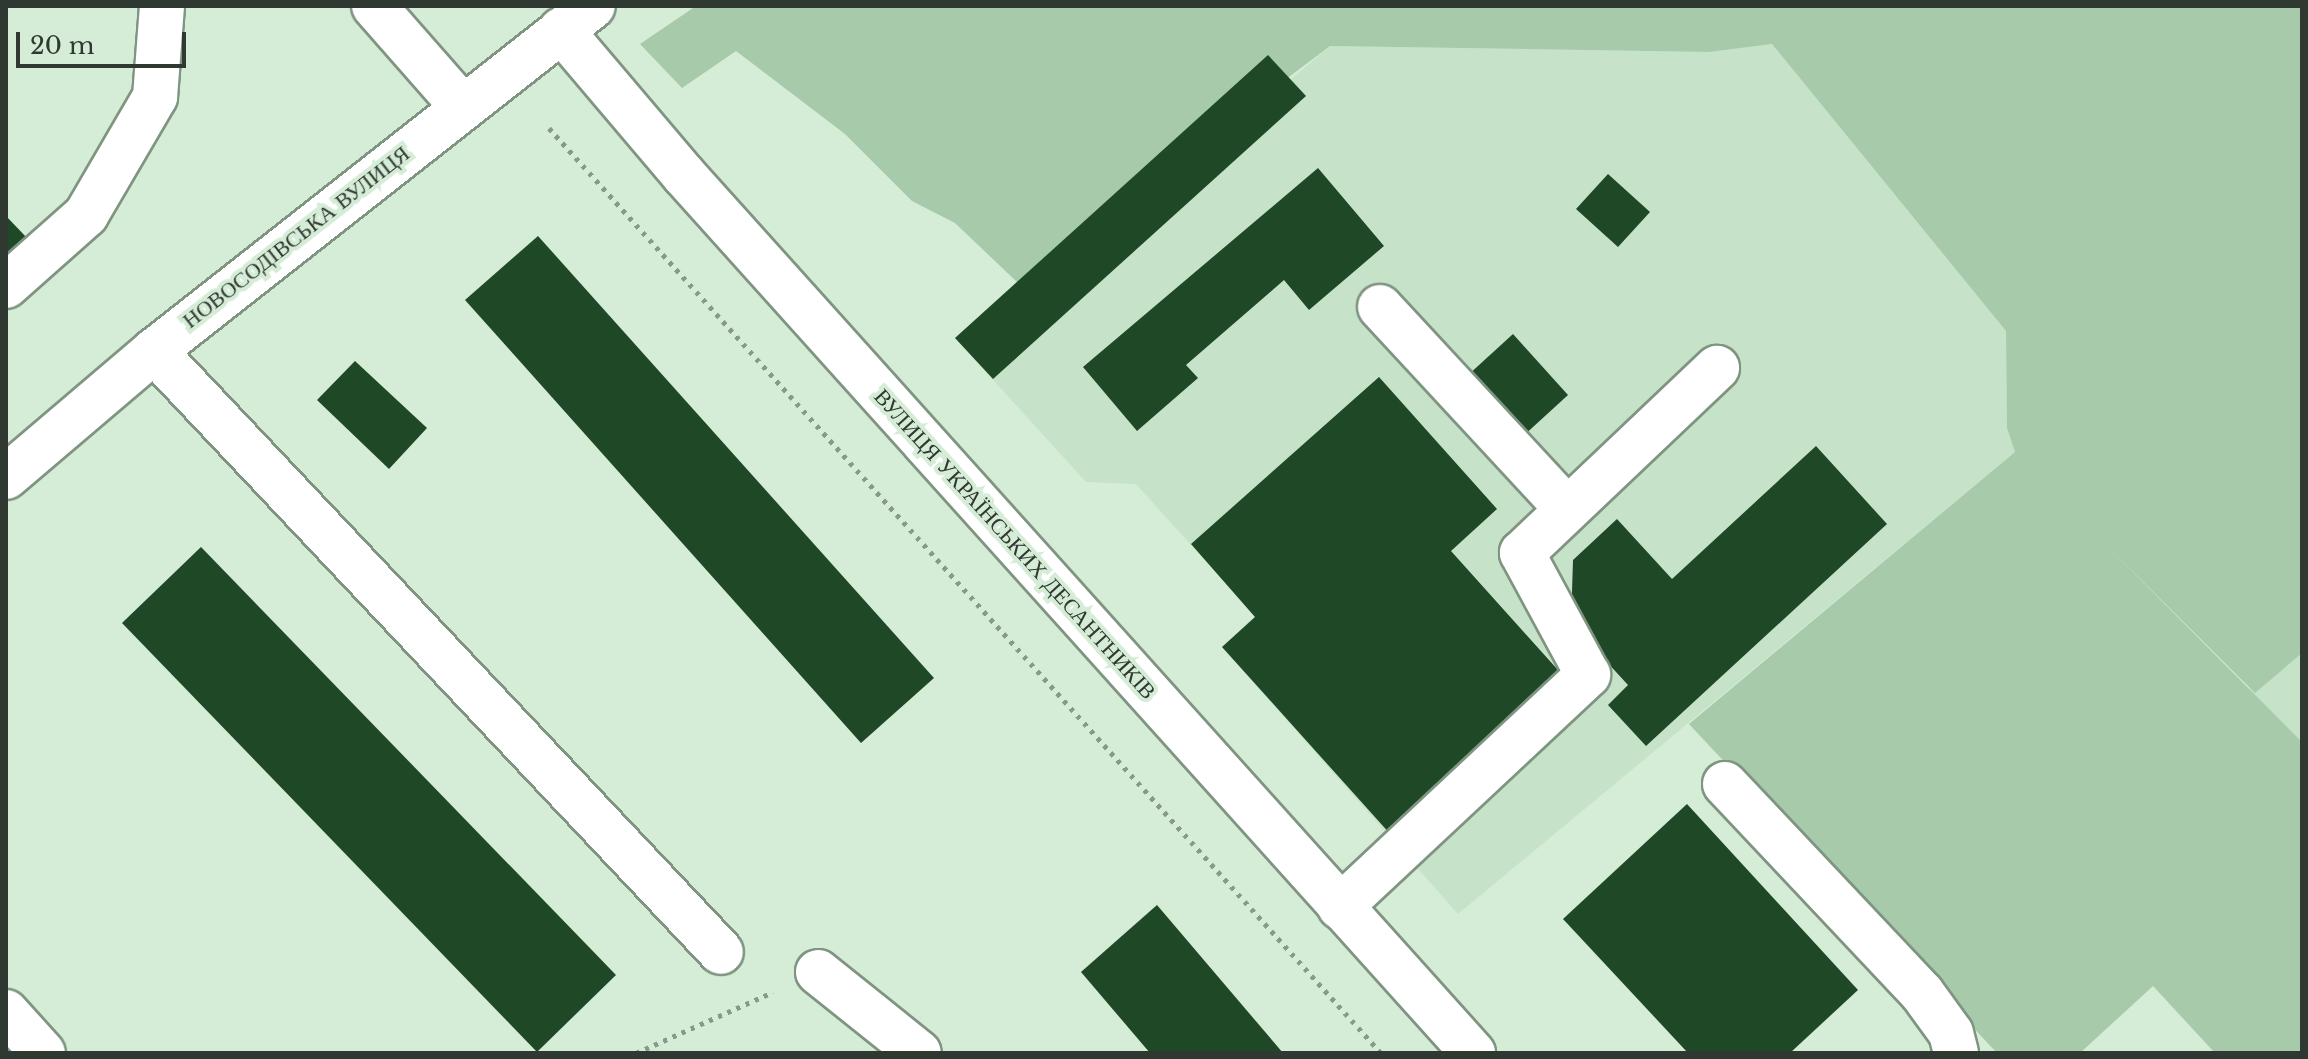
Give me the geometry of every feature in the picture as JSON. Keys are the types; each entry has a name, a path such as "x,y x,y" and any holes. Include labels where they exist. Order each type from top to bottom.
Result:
{"street":[{"path":"6,286 86,215 155,97 162,6"},
{"path":"374,6 462,106"},
{"name":"НОВОСОДІВСЬКА ВУЛИЦЯ","path":"6,477 154,351 577,18"},
{"name":"ВУЛИЦЯ УКРАЇНСЬКИХ ДЕСАНТНИКІВ","path":"577,18 1340,907 1473,1053"},
{"path":"1380,307 1567,509"},
{"path":"154,351 721,952"},
{"path":"1340,907 1588,675 1522,553 1717,368"},
{"path":"1725,784 1922,993 1951,1033 1956,1053"},
{"path":"818,972 919,1053"},
{"path":"6,1012 43,1053"}],"path":[{"path":"549,128 1381,1053"},
{"path":"636,1053 818,972"}],"shaded area":[{"path":"696,6 2302,6 2302,653 2255,693 2107,546 2302,742 2302,1053 2215,1053 2153,986 2080,1053 1997,1053 1689,724 2015,452 2007,428 2006,331 1772,44 1709,52 1330,46 1017,282 955,223 912,201 845,134 736,51 682,88 640,44"},
{"path":"1772,44 2006,331 2007,428 2015,452 1458,914 1222,647 1255,616 1136,484 1086,482 955,338 1268,55 1290,80 1330,46 1709,52"},
{"path":"2302,644 2302,742 2247,690"}],"building":[{"path":"1268,55 1306,96 993,379 955,338"},
{"path":"1318,168 1384,246 1309,310 1284,280 1186,365 1198,378 1137,431 1083,367"},
{"path":"1608,174 1650,212 1618,247 1576,209"},
{"path":"6,216 28,239 6,259"},
{"path":"538,236 934,678 861,743 465,300"},
{"path":"1513,334 1568,395 1522,437 1467,376"},
{"path":"355,361 427,428 389,469 317,400"},
{"path":"1379,377 1497,509 1451,551 1567,680 1392,836 1222,647 1255,617 1191,544"},
{"path":"1816,446 1887,524 1646,746 1608,705 1628,685 1571,623 1573,560 1617,519 1672,579"},
{"path":"201,547 616,975 537,1052 122,623"},
{"path":"1687,804 1858,990 1790,1053 1688,1053 1563,919"},
{"path":"1157,905 1283,1053 1150,1053 1081,972"}]}
